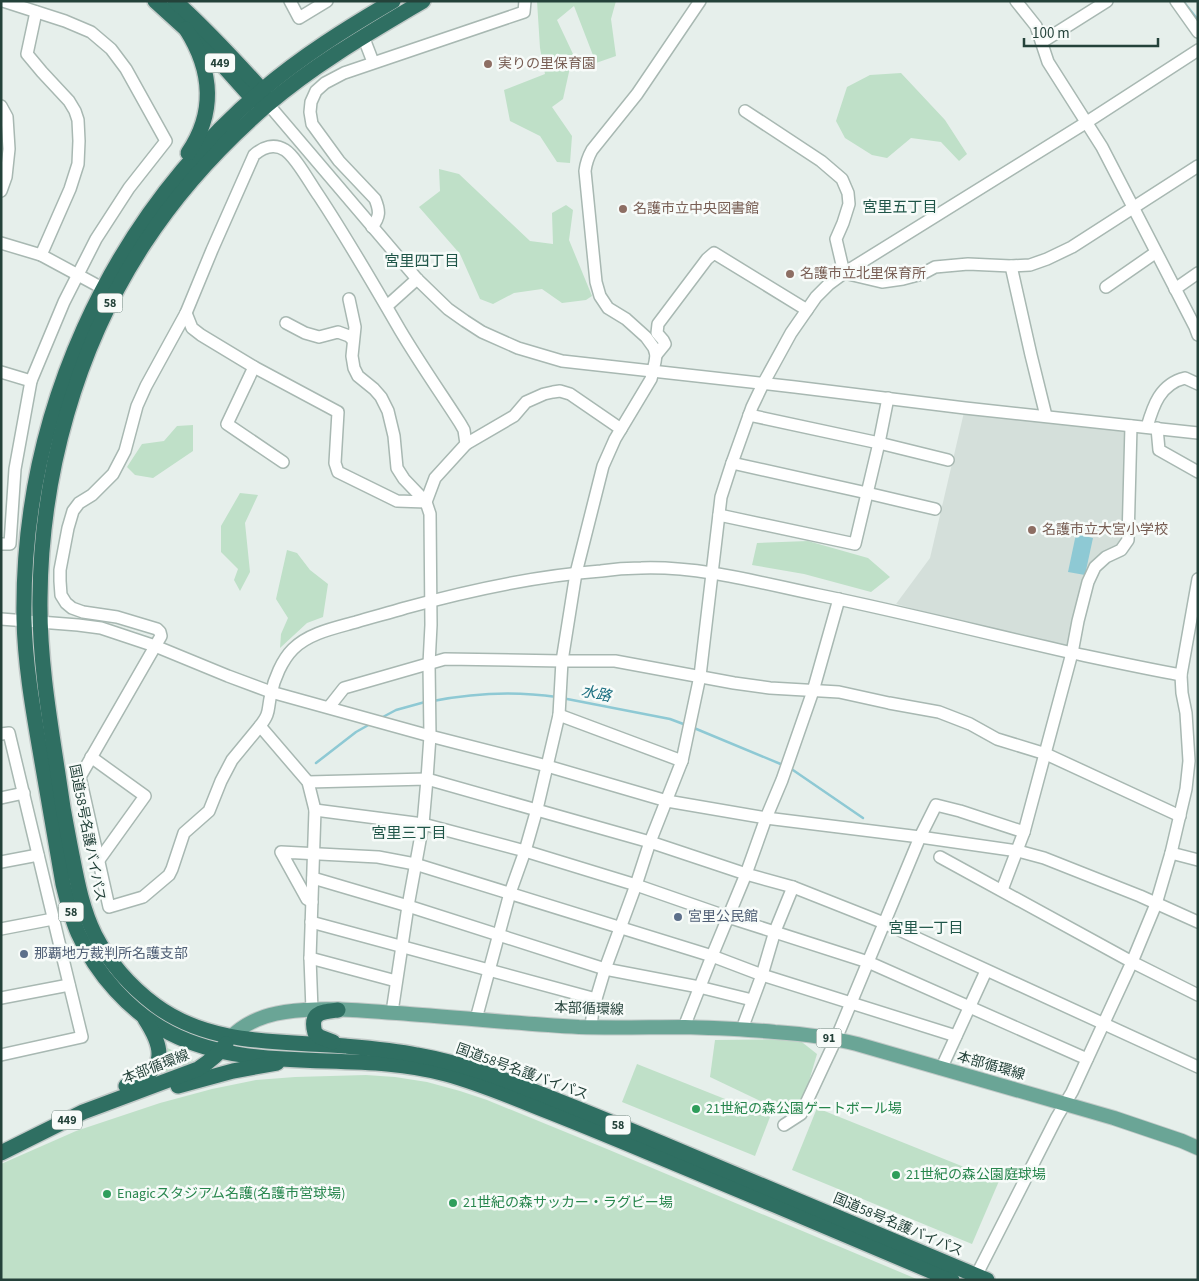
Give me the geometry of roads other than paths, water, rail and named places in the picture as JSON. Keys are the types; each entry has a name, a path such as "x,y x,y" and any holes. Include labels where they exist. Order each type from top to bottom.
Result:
{"highway":[{"name":"449","path":"155,1 261,98"},
{"name":"449","path":"175,1 208,32 261,98"},
{"name":"国道58号名護バイパス","path":"394,1 326,42 289,68 261,98 214,157 189,184 167,211 128,268 100,325 74,392 65,420 47,506 42,549 40,623 48,710 62,801 80,894 93,930 111,961 138,991 170,1015 199,1028 248,1039 347,1046 415,1054 450,1062 499,1078 622,1127 979,1278"},
{"name":"国道58号名護バイパス","path":"423,1 363,36 317,67 261,98 213,136 160,199 126,248 87,322 68,368 47,429 38,469 28,538 24,622 31,702 63,884 78,932 89,955 106,979 142,1015 157,1026 193,1043 221,1051 252,1056 389,1063 435,1071 473,1082 618,1139 952,1280"},
{"path":"179,175 183,160 195,142 205,117 207,98 206,73 186,29"},
{"path":"338,1010 320,1012 314,1020 314,1029 315,1033 320,1037 347,1046"},
{"path":"83,1112 95,1100 143,1078 157,1064 160,1054 159,1044 142,1015"},
{"name":"本部循環線","path":"1,1153 83,1112 198,1069 210,1062 221,1051 231,1036"},
{"path":"135,1092 177,1086 233,1071 298,1059"}],"main road":[{"name":"本部循環線","path":"231,1036 246,1024 270,1014 312,1010 392,1012 591,1027 684,1027 800,1034 836,1039 1064,1104 1141,1127 1198,1148"}],"street":[{"path":"1,544 10,544 15,469 31,381 64,302 96,239 129,188 166,141 126,69 111,49 91,32 65,21 3,1"},
{"path":"290,1 299,18 327,1"},
{"path":"372,227 380,215 375,199 339,161 312,124 311,102 316,91 325,82 344,73 524,12 525,1"},
{"path":"476,1019 510,893 537,809 559,715 562,661 576,573 603,466 621,429 654,371 656,355 654,348 646,337 626,319 608,308 600,296 596,282 592,250 586,164 592,150 637,94 700,1"},
{"path":"1016,1 1036,26 1048,62 1102,147 1198,335"},
{"path":"1042,42 1107,1"},
{"path":"1176,1 1198,32"},
{"path":"36,12 27,54 75,110 78,120 79,141 78,164 73,181 41,255"},
{"path":"363,36 373,62"},
{"path":"591,1027 592,1014 605,969 650,842 682,761 700,676 721,496 749,415 763,384 791,333 823,291 844,273 1198,50"},
{"path":"261,98 417,279 448,309 465,321 482,332 518,348 562,361 1198,433"},
{"path":"1,106 7,118 9,149 6,177 1,191"},
{"path":"745,111 821,161 842,179 848,193 849,204 836,239 844,273"},
{"path":"466,444 464,430 460,423 401,331 357,256 293,158 284,150 270,146 260,149 254,155 186,313 137,406 125,451 112,474 92,495 79,503 73,511 68,528 60,570 61,596 66,603 72,608 83,612 117,616 157,628 161,636 80,777 109,907 143,897 169,875 184,833 209,810 232,760 268,716 271,692 283,661 292,650 311,636 330,629 501,585 548,576 640,568 665,568 712,573 839,599 1072,653 1181,676"},
{"path":"844,273 882,282 922,274 935,267 968,264 1030,265 1072,247 1198,166"},
{"path":"324,204 342,192"},
{"path":"1,243 41,255 104,289"},
{"path":"1106,287 1155,252"},
{"path":"656,355 664,344 657,334 658,324 707,259 714,253 807,310"},
{"path":"1011,266 1046,416"},
{"path":"1175,289 1198,273"},
{"path":"387,306 417,279"},
{"path":"349,300 354,327 352,356 354,368 358,376 381,397 388,411 394,436 397,468 404,479 426,502 430,514 430,736 427,779 423,824 392,1012"},
{"path":"186,313 192,328 201,335 338,412 335,463 338,472 397,501 426,502"},
{"path":"286,322 304,332 319,336 338,332 349,336 353,340"},
{"path":"254,366 227,424 282,462"},
{"path":"1,372 31,381"},
{"path":"1198,384 1185,378 1178,379 1167,387 1152,408 1152,428 1159,450 1198,472"},
{"path":"426,502 435,478 466,444 514,416 526,402 544,394 560,391 570,394 621,429"},
{"path":"719,515 855,544 888,398"},
{"path":"749,415 948,460"},
{"path":"1002,890 1018,851 1046,754 1088,582 1095,567 1106,557 1120,550 1128,540 1131,426"},
{"path":"732,463 935,509"},
{"path":"979,1278 1057,1117 1072,1092 1132,962 1156,904 1171,853 1186,789 1189,761 1186,713 1181,676 1198,579"},
{"path":"684,1027 782,780 813,691 839,599"},
{"path":"1,619 101,628 155,646 271,692 547,766 667,801 766,818 1018,851 1044,858 1198,922"},
{"path":"329,707 344,688 445,659 616,661 734,683 770,688 839,692 889,704 939,712 970,724 997,739 1046,754 1180,816"},
{"path":"559,715 682,761"},
{"path":"260,726 308,782 315,810 310,958 312,1010"},
{"path":"1,734 9,734 52,919 82,1037 1,1055"},
{"path":"91,757 145,796 99,860"},
{"path":"308,782 427,779 650,842 746,874 793,887 884,923 1198,1067"},
{"path":"1,798 24,793"},
{"path":"784,1125 801,1114 836,1039 920,837 936,805 1024,832"},
{"path":"315,810 423,824 525,851 636,885 868,962 1087,1059"},
{"path":"312,902 307,899 280,852 378,857 415,864 712,956 762,974 956,1036"},
{"path":"1171,853 1198,860"},
{"path":"1,862 38,854"},
{"path":"940,858 1132,962 1198,995"},
{"path":"313,878 408,906 605,969 700,987 752,1000"},
{"path":"46,888 63,884"},
{"path":"742,1029 775,931 793,887"},
{"path":"1,930 52,919"},
{"path":"311,922 596,999"},
{"path":"310,958 396,981"},
{"path":"941,1069 986,971"},
{"path":"1,998 69,985"}],"water":[{"path":"1076,534 1093,538 1085,575 1068,572"}],"waterway":[{"path":"1183,1 1198,20"},
{"name":"水路","path":"433,701 463,696 495,694 557,697"},
{"name":"水路","path":"562,698 670,719 686,725"},
{"name":"水路","path":"381,718 396,710 425,702"},
{"name":"水路","path":"316,763 356,732 372,723"},
{"name":"水路","path":"694,728 783,765"},
{"name":"水路","path":"790,768 863,818"}],"place":[{"name":"実りの里保育園","path":"488,64"},
{"name":"名護市立中央図書館","path":"623,209"},
{"name":"名護市立北里保育所","path":"790,274"},
{"name":"名護市立大宮小学校","path":"1032,530"},
{"name":"宮里公民館","path":"678,917"},
{"name":"那覇地方裁判所名護支部","path":"24,954"},
{"name":"21世紀の森公園ゲートボール場","path":"696,1109"},
{"name":"21世紀の森公園庭球場","path":"896,1175"},
{"name":"Enagicスタジアム名護(名護市営球場)","path":"107,1194"},
{"name":"21世紀の森サッカー・ラグビー場","path":"453,1203"}],"district":[{"name":"宮里五丁目","path":"900,207"},
{"name":"宮里四丁目","path":"422,261"},
{"name":"宮里三丁目","path":"409,833"},
{"name":"宮里一丁目","path":"926,928"}]}
